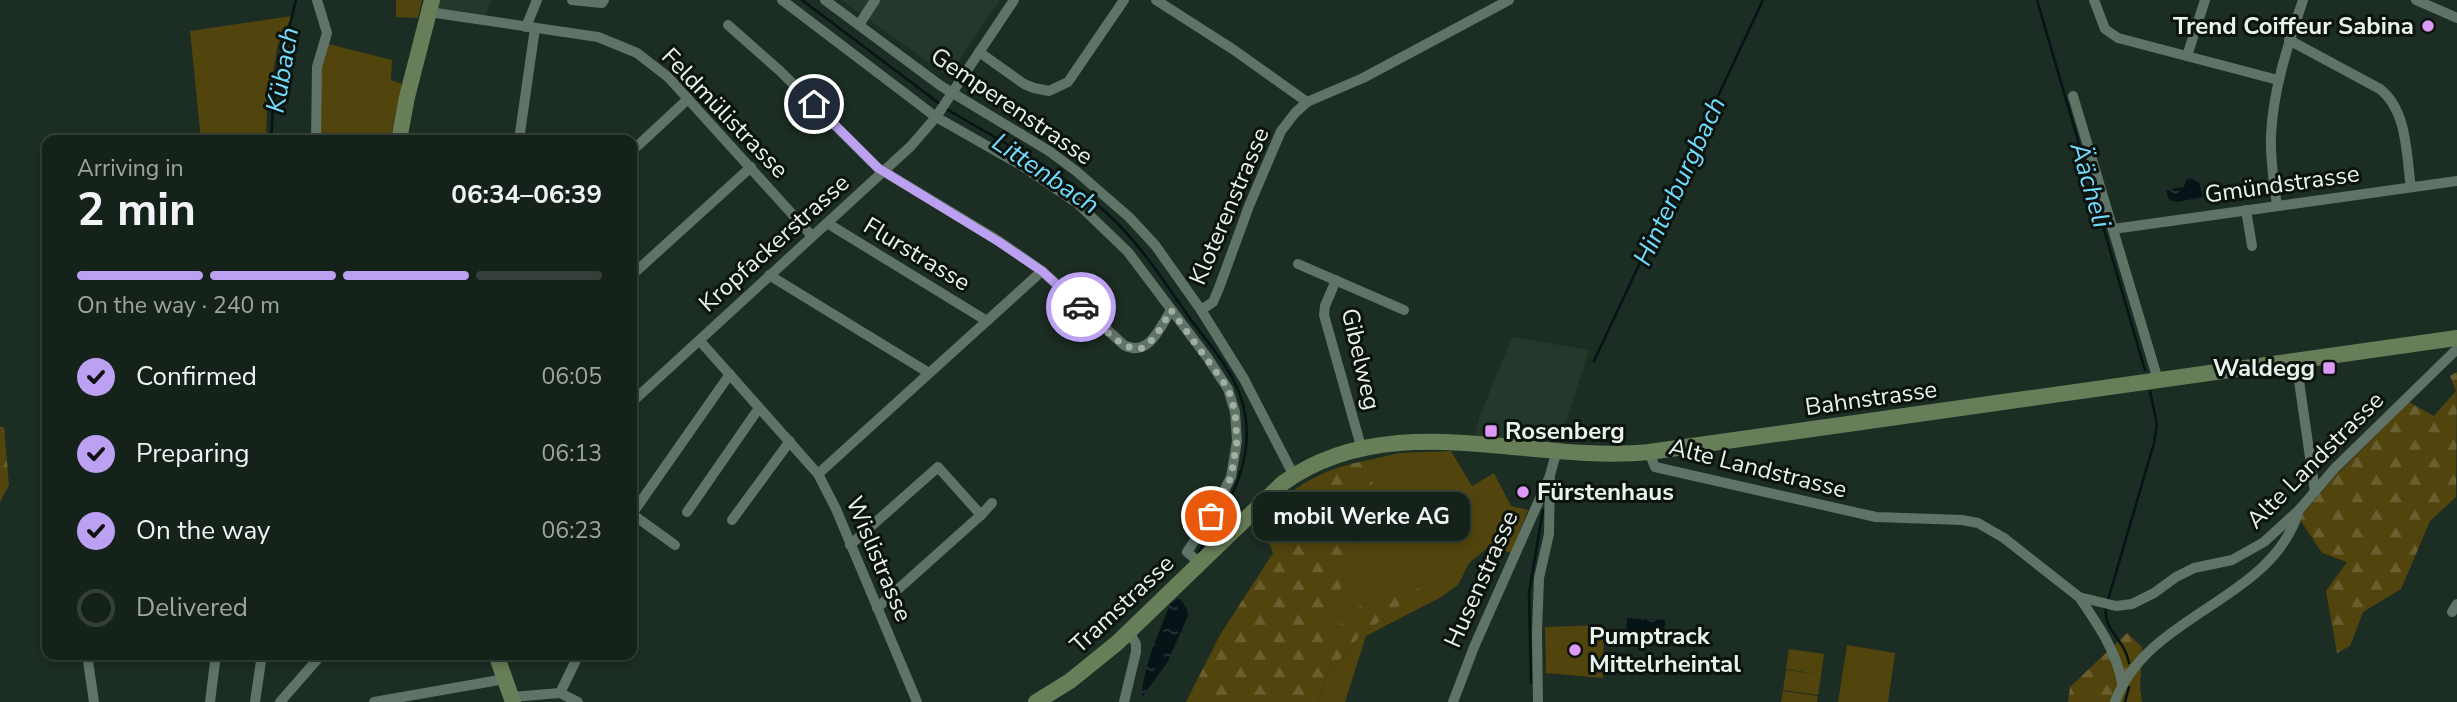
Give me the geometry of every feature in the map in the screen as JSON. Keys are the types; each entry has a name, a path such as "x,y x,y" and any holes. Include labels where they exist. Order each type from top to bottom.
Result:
{"main road":[{"path":"401,135 407,97 431,6"},
{"name":"Bahnstrasse","path":"1294,476 1315,463 1338,455 1405,442 1491,443 1608,454 1649,452 2457,338"},
{"name":"Tramstrasse","path":"1036,702 1070,681 1129,631 1294,476"},
{"path":"498,660 513,700"}],"street":[{"path":"316,135 317,67 327,33 317,0"},
{"path":"520,135 531,27 537,0"},
{"path":"572,0 603,3 604,0"},
{"path":"782,0 938,114 1077,203 1128,252 1228,388 1235,412 1237,441 1231,477 1188,552 1200,563"},
{"name":"Gemperenstrasse","path":"825,0 950,96 1049,151 1100,191 1155,245 1204,309 1294,476"},
{"path":"859,25 875,0"},
{"name":"Kropfackerstrasse","path":"637,398 884,172 938,114 1014,0"},
{"path":"979,52 1024,84 1034,89 1049,91 1068,82 1125,0"},
{"path":"1156,0 1234,50 1307,102"},
{"name":"Kloterenstrasse","path":"1204,309 1213,302 1238,233 1282,131 1295,113 1307,102 1363,78 1509,0"},
{"path":"2094,0 2101,22 2110,34 2118,38 2278,80"},
{"path":"2187,56 2205,0"},
{"path":"2277,206 2271,136 2278,80 2303,0"},
{"path":"2416,0 2457,18"},
{"name":"Feldmülistrasse","path":"431,6 531,27 598,37 624,46 663,72 812,236"},
{"path":"728,24 884,172 983,231 1042,271 1129,348 1142,348 1149,343 1171,310"},
{"path":"2289,40 2380,89 2393,100 2399,114 2411,187"},
{"path":"2073,96 2158,380"},
{"path":"637,146 688,99"},
{"path":"637,270 751,167"},
{"name":"Gmündstrasse","path":"2113,229 2457,181"},
{"path":"2246,210 2252,246"},
{"name":"Flurstrasse","path":"827,223 987,321"},
{"name":"Gibelweg","path":"1298,264 1404,310"},
{"path":"818,474 1042,271"},
{"path":"769,275 929,373"},
{"name":"Gibelweg","path":"1336,280 1324,315 1362,450"},
{"name":"Wislistrasse","path":"700,341 818,474 836,509 917,702"},
{"name":"Alte Landstrasse","path":"1649,452 1655,467 1861,514 1887,519 1962,520 1978,523 2004,538 2079,597 2116,606 2132,604 2194,568 2232,560 2264,542 2300,510 2335,468 2457,349"},
{"path":"2296,360 2315,492"},
{"path":"637,507 730,374"},
{"path":"687,512 759,408"},
{"path":"732,520 790,441"},
{"path":"1538,702 1539,578 1549,534 1550,475 1557,450"},
{"path":"850,545 941,465 981,515"},
{"name":"Husenstrasse","path":"1453,702 1474,647 1550,475"},
{"path":"877,608 992,503"},
{"path":"2115,702 2122,683 2146,655 2180,624 2253,578 2280,547 2295,525 2300,510"},
{"path":"637,518 675,545"},
{"path":"2079,597 2112,650 2120,668 2122,683"},
{"path":"1124,702 1136,652 1136,644 1129,631"},
{"path":"88,660 93,702"},
{"path":"210,702 215,660"},
{"path":"255,702 261,660"},
{"path":"280,702 316,660"},
{"path":"560,693 576,660"},
{"path":"374,702 505,678"},
{"path":"513,700 560,693 578,702"}],"shaded area":[{"path":"432,0 492,0 483,20 429,12"},
{"path":"841,0 1000,0 948,76"},
{"path":"1512,337 1589,350 1557,450 1474,442 1479,418"}],"green space":[{"path":"396,0 422,0 418,18 396,17"},
{"path":"292,16 278,44 267,107 266,135 200,135 190,31"},
{"path":"328,44 392,60 391,80 402,84 391,135 321,135 320,68"},
{"path":"2457,372 2456,497 2430,521 2401,589 2363,612 2350,646 2337,653 2326,591 2347,562 2322,553 2299,518 2338,473 2409,402 2434,416 2456,391 2450,376"},
{"path":"0,427 4,427 9,485 0,502"},
{"path":"1451,451 1472,486 1494,473 1511,506 1528,510 1511,553 1490,546 1469,563 1458,585 1441,597 1366,636 1345,702 1318,702 1327,675 1359,637 1421,589 1357,607 1324,642 1373,483 1365,461 1399,453"},
{"path":"1365,461 1373,483 1325,640 1357,607 1424,587 1359,637 1327,675 1318,702 1186,702 1220,635 1273,553 1260,519 1308,481 1334,469"},
{"name":"Pumptrack Mittelrheintal","path":"1604,625 1603,678 1546,673 1545,627"},
{"path":"2127,633 2142,647 2142,702 2068,702 2070,687"},
{"path":"1847,645 1895,653 1888,702 1838,702"},
{"path":"1789,649 1824,654 1818,695 1783,690 1786,670 1817,674 1786,669"},
{"path":"1783,691 1818,696 1817,702 1781,702"}],"water":[{"path":"2191,178 2199,182 2203,197 2177,202 2169,200 2166,190 2184,187 2186,180"},
{"path":"1180,599 1187,609 1188,616 1167,663 1142,697 1152,650 1170,604"},
{"path":"1627,618 1665,620 1664,640 1626,638"}],"waterway":[{"name":"Kübach","path":"271,135 279,69 296,0"},
{"name":"Littenbach","path":"802,0 940,104"},
{"name":"Hinterburgbach","path":"1594,361 1763,0"},
{"name":"Äächeli","path":"2037,0 2145,370"},
{"name":"Littenbach","path":"945,108 1056,174 1116,222 1152,265 1228,370 1242,402 1247,425 1246,447 1234,491 1199,551"},
{"name":"Äächeli","path":"2108,600 2154,443 2157,424 2150,391"},
{"name":"Hinterburgbach","path":"1531,683 1529,593 1543,510"},
{"name":"Äächeli","path":"2106,608 2108,623 2129,663"},
{"name":"Äächeli","path":"2125,702 2129,687"}],"way so far":[{"path":"1081,307 1124,345 1135,350 1149,343 1171,310 1228,388 1235,412 1237,441 1231,477 1211,516"}],"place":[{"name":"Trend Coiffeur Sabina","path":"2428,26"},
{"name":"Waldegg","path":"2329,368"},
{"name":"Rosenberg","path":"1491,431"},
{"name":"Fürstenhaus","path":"1523,492"},
{"name":"mobil Werke AG","path":"1211,516"},
{"name":"Pumptrack Mittelrheintal","path":"1575,650"}],"route":[{"path":"814,104 878,168 1042,271 1081,307"}]}
